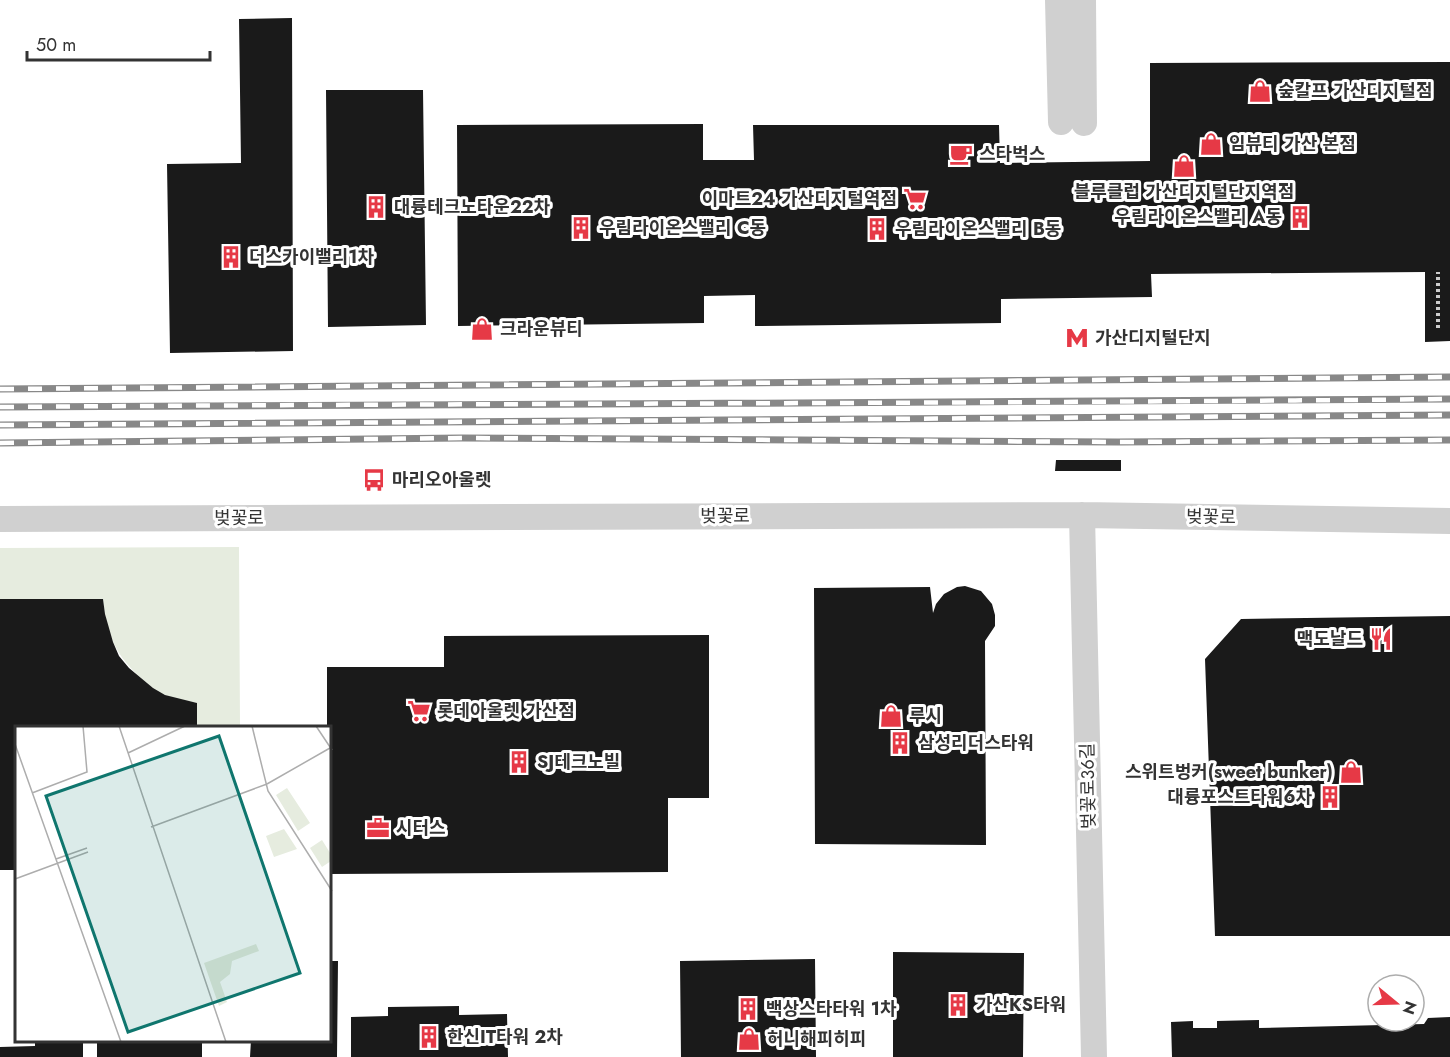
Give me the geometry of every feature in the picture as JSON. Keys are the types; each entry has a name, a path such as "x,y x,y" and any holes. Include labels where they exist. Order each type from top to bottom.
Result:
{"street":[{"path":"1058,0 1073,123 1083,0"},
{"name":"벚꽃로","path":"0,519 1082,515 1450,521"},
{"name":"벚꽃로36길","path":"1082,515 1094,1057"}],"path":[{"path":"1438,272 1438,328"}],"shaded area":[{"path":"239,547 240,726 197,726 197,703 162,694 133,671 114,644 107,623 103,599 0,599 0,548"}],"building":[{"name":"더스카이밸리1차","path":"292,18 293,351 170,353 167,164 241,163 239,19"},
{"path":"1450,62 1450,341 1425,342 1425,272 1151,274 1152,297 1001,299 1001,323 755,326 755,295 704,296 704,323 458,326 457,125 703,124 703,160 754,160 753,125 999,125 1000,163 1150,161 1150,63"},
{"name":"대륭테크노타운22차","path":"326,90 423,90 426,325 328,327"},
{"path":"1056,460 1121,460 1121,471 1055,471"},
{"name":"삼성리더스타워","path":"965,586 981,591 992,604 995,615 995,626 985,641 986,845 815,844 814,588 930,587 933,613 936,604 944,594 957,587"},
{"path":"0,599 103,599 105,614 119,656 129,668 153,688 165,695 197,703 197,726 15,726 15,870 0,870"},
{"name":"대륭포스트타워6차","path":"1450,616 1450,936 1215,936 1205,659 1241,619"},
{"name":"SJ테크노빌","path":"709,635 709,798 668,798 668,872 332,874 332,726 327,726 327,667 444,667 444,636"},
{"name":"가산KS타워","path":"893,952 1024,953 1023,1057 893,1057"},
{"name":"백상스타타워 1차","path":"815,959 816,1057 681,1057 680,961"},
{"path":"332,961 338,961 337,1057 250,1057 251,1042 332,1042"},
{"name":"한신IT타워 2차","path":"459,1006 459,1015 507,1014 508,1057 351,1057 351,1017 388,1016 388,1007"},
{"path":"1450,1017 1450,1057 1172,1057 1171,1022 1193,1021 1193,1028 1217,1028 1217,1021 1259,1020 1259,1028 1366,1025 1366,1033 1426,1033 1428,1018"},
{"path":"35,1042 83,1042 83,1057 0,1057 0,1047 35,1046"},
{"path":"97,1042 202,1042 202,1057 97,1057"}],"railway":[{"path":"0,389 1450,377"},
{"path":"0,407 1450,399"},
{"path":"0,425 1450,415"},
{"path":"0,443 462,438 1118,442 1450,440"}],"place":[{"name":"숲칼프 가산디지털점","path":"1260,91"},
{"name":"임뷰티 가산 본점","path":"1211,144"},
{"name":"스타벅스","path":"961,154"},
{"name":"블루클럽 가산디지털단지역점","path":"1184,166"},
{"name":"이마트24 가산디지털역점","path":"915,199"},
{"name":"대륭테크노타운22차","path":"376,207"},
{"name":"우림라이온스밸리 A동","path":"1300,217"},
{"name":"우림라이온스밸리 C동","path":"581,228"},
{"name":"우림라이온스밸리 B동","path":"877,229"},
{"name":"더스카이밸리1차","path":"231,257"},
{"name":"크라운뷰티","path":"482,329"},
{"name":"가산디지털단지","path":"1077,338"},
{"name":"마리오아울렛","path":"374,480"},
{"name":"맥도날드","path":"1381,639"},
{"name":"롯데아울렛 가산점","path":"419,711"},
{"name":"루시","path":"891,716"},
{"name":"삼성리더스타워","path":"900,743"},
{"name":"SJ테크노빌","path":"519,762"},
{"name":"스위트벙커(sweet bunker)","path":"1351,772"},
{"name":"대륭포스트타워6차","path":"1330,797"},
{"name":"시터스","path":"378,828"},
{"name":"가산KS타워","path":"958,1005"},
{"name":"백상스타타워 1차","path":"748,1009"},
{"name":"한신IT타워 2차","path":"429,1037"},
{"name":"허니해피히피","path":"749,1039"}]}
